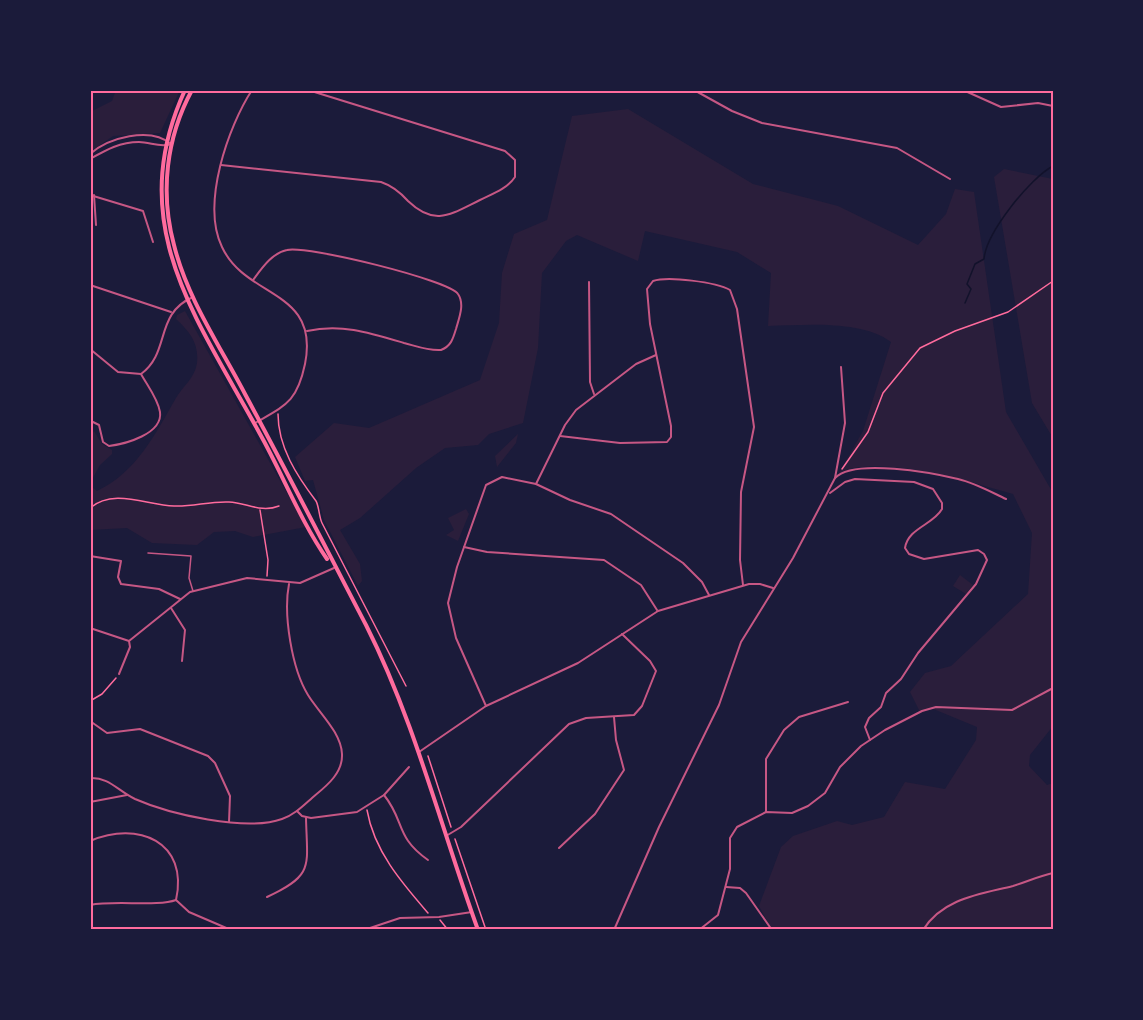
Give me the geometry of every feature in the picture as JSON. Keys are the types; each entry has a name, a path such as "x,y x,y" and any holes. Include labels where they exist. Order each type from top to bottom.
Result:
{"main road":[{"path":"185,90 166,139 160,179 163,223 168,250 390,676 419,752 478,930"},
{"path":"191,298 171,235 166,195 171,144 192,90"}],"street":[{"path":"252,90 231,130 220,165 216,210 219,242 233,265 296,311 307,331 308,344 300,385 291,401 257,422"},
{"path":"220,165 381,182 393,187 421,211 438,217 454,213 501,189 515,177 515,160 505,151 308,90"},
{"path":"694,90 732,111 762,123 897,148 950,179"},
{"path":"963,90 1000,107 1038,103 1053,106"},
{"path":"90,154 117,138 138,136 166,139 171,144 164,147 149,143 128,143 110,148 90,159"},
{"path":"96,225 92,195 143,211 153,242"},
{"path":"253,280 272,258 286,250 297,249 358,261 441,284 455,290 461,302 453,340 441,350 426,349 352,329 333,328 307,331"},
{"path":"560,436 620,443 667,442 671,437 671,426 646,295 653,281 663,279 716,284 730,290 736,309 754,427 741,492 740,560 743,585"},
{"path":"589,282 590,382 594,394"},
{"path":"90,285 171,312"},
{"path":"141,374 155,357 171,312 191,298"},
{"path":"90,349 118,372 141,374"},
{"path":"536,484 576,410 594,394 642,360 656,355"},
{"path":"614,930 659,827 719,705 741,642 835,478 845,423 841,367"},
{"path":"91,421 99,425 103,442 109,446 143,436 155,427 159,420 160,410 141,374"},
{"path":"835,478 839,474 879,468 964,481 1006,499"},
{"path":"486,706 449,616 450,592 464,547 489,482 497,478 511,478 536,484 570,500 611,514 683,563 702,582 709,595"},
{"path":"827,495 845,482 855,479 925,484 936,492 942,509 935,519 908,538 905,546 909,554 924,559 973,550 981,551 986,557 986,567 976,584 886,693 880,707 867,721 865,727 870,740"},
{"path":"464,547 487,552 604,560 641,585 658,610"},
{"path":"90,556 121,561 118,582 121,584 159,589 180,599"},
{"path":"129,641 180,599 194,591 240,579 289,584 308,582 334,568"},
{"path":"90,777 105,780 127,795 166,808 229,822 278,820 297,811 336,774 342,753 334,732 307,695 296,668 288,608 289,584"},
{"path":"419,752 486,706 578,663 658,610 743,585 760,584 773,588"},
{"path":"171,608 185,630 182,661"},
{"path":"90,628 129,641"},
{"path":"446,836 458,831 568,724 586,718 630,717 640,711 657,674 654,666 622,634"},
{"path":"119,674 130,647 129,641"},
{"path":"699,930 718,915 726,887 733,832 744,822 766,812 799,812 827,790 843,763 870,740 904,720 932,708 1003,712 1028,704 1053,688"},
{"path":"766,812 766,759 784,730 798,717 848,702"},
{"path":"559,848 595,814 622,774 624,766 616,740 614,717"},
{"path":"90,721 107,733 140,729 208,756 215,764 230,796 229,822"},
{"path":"297,811 306,818 351,814 367,807 384,795 409,767"},
{"path":"90,802 127,795"},
{"path":"384,795 392,806 406,841 428,860"},
{"path":"267,897 298,881 305,871 306,818"},
{"path":"90,842 126,833 141,835 162,845 172,853 175,860 179,882 176,900"},
{"path":"923,930 934,916 962,899 981,891 1007,887 1053,873"},
{"path":"726,887 740,888 746,892 772,930"},
{"path":"90,905 137,901 164,903 176,900"},
{"path":"176,900 189,912 231,930"},
{"path":"364,930 391,919 439,917 472,912"}],"lane":[{"path":"148,553 191,556 189,581 194,591"}],"path":[{"path":"839,474 868,432 883,393 920,348 955,331 1008,312 1053,281"},
{"path":"277,411 280,433 292,464 304,486 317,502 322,523 406,686"},
{"path":"90,508 102,500 117,498 177,506 231,502 260,509 279,506"},
{"path":"260,509 268,560 267,580"},
{"path":"90,700 102,694 119,674"},
{"path":"428,756 451,829"},
{"path":"367,807 374,833 384,856 430,917"},
{"path":"455,839 486,930"},
{"path":"439,917 448,930"}],"shaded area":[{"path":"116,90 180,90 160,133 113,136 90,152 90,112 112,101"},
{"path":"628,109 753,184 838,206 918,245 946,214 955,189 974,192 1006,412 1053,493 1053,726 1030,755 1029,766 1047,785 1053,783 1053,930 772,930 759,906 781,847 793,836 837,821 852,825 884,817 905,782 945,789 976,740 977,727 931,708 920,712 910,692 925,673 951,666 1028,594 1032,533 1013,494 950,477 900,468 876,466 839,473 863,431 891,342 865,330 849,327 768,326 771,273 737,252 645,231 638,261 577,235 566,241 542,273 538,348 523,423 489,434 478,445 445,448 416,468 360,518 340,530 360,564 362,581 358,586 324,520 313,480 305,481 295,457 334,423 369,428 480,380 499,323 502,273 514,234 547,220 572,116"},
{"path":"1004,169 1053,179 1053,438 1032,403 994,177"},
{"path":"185,311 306,527 253,537 235,531 214,532 197,545 152,543 127,528 90,530 90,485 97,491 123,474 134,463 194,373 197,363 195,344 189,333 176,319 177,315"},
{"path":"94,431 102,444 112,450 112,454 100,465 90,483 90,436"},
{"path":"518,434 516,443 497,467 495,456"},
{"path":"466,509 469,514 458,541 446,535 454,530 448,518"},
{"path":"960,575 973,585 966,594 953,586"}],"waterway":[{"path":"965,303 971,289 967,284 975,264 984,259 992,235 1022,194 1053,166"}]}
